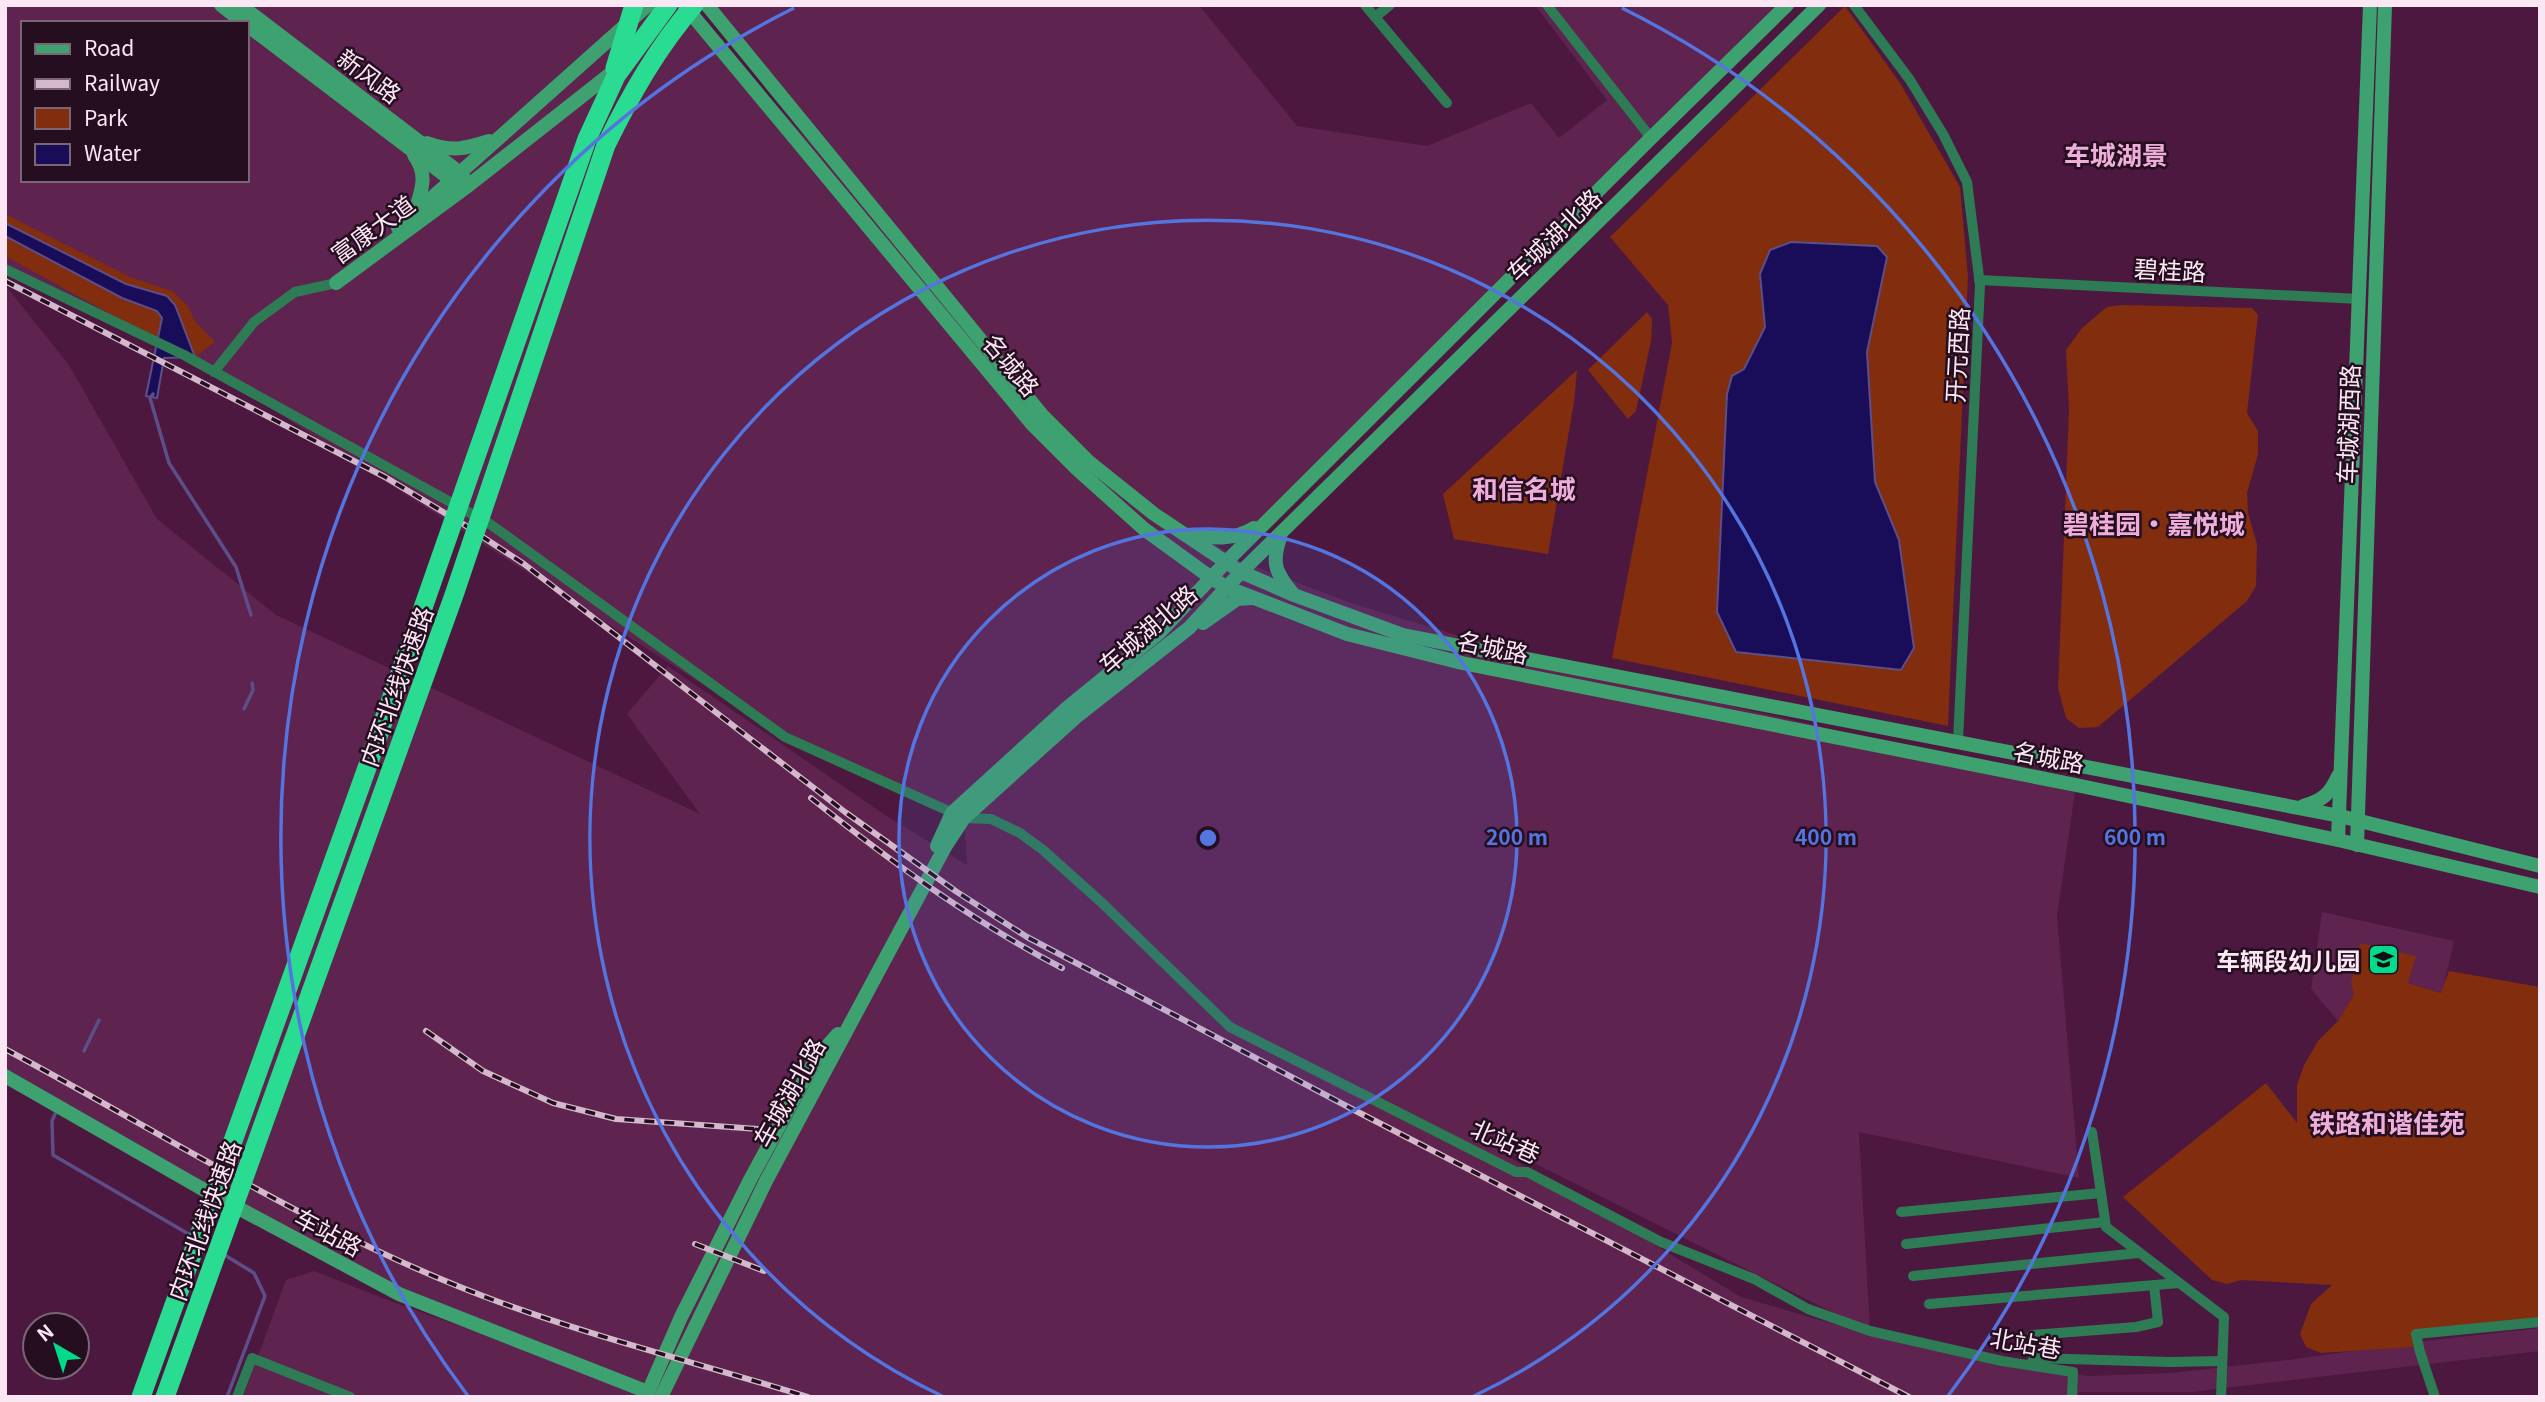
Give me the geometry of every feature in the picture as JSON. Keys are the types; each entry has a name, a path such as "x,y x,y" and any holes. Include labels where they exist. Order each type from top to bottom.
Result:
{"highway":[{"path":"600,110 634,5"},
{"name":"内环北线快速路","path":"141,1397 368,765 587,139 617,76 668,5"},
{"name":"内环北线快速路","path":"165,1397 454,595 606,145 634,87 691,7"}],"main road":[{"name":"新风路","path":"221,5 241,21"},
{"name":"新风路","path":"240,5 460,182"},
{"name":"富康大道","path":"336,283 414,212 460,182 497,138 648,5"},
{"name":"名城路","path":"707,5 1042,415 1088,462 1154,514 1241,572 1294,596 1403,635 2340,816 2540,866"},
{"name":"车城湖北路","path":"651,1395 945,847 958,815 1067,708 1160,632 1267,520 1787,5"},
{"name":"车城湖北路","path":"958,815 1189,628 1241,572 1819,5"},
{"name":"车城湖西路","path":"2338,840 2370,5"},
{"name":"车城湖西路","path":"2357,845 2385,5"},
{"name":"富康大道","path":"336,283 460,182 691,7"},
{"name":"名城路","path":"691,7 1032,424 1144,529 1226,587 1347,634 1462,663 2076,785 2338,840 2540,887"},
{"name":"新风路","path":"248,26 413,144"},
{"path":"413,144 444,149 467,149 497,138"},
{"path":"413,144 424,178 414,212"},
{"path":"1184,534 1218,539 1244,535 1267,520"},
{"path":"1282,532 1273,556 1281,580 1294,596"},
{"path":"1178,553 1190,567 1192,584 1188,601"},
{"path":"1076,717 1087,716 1221,608 1237,600 1254,598"},
{"path":"2295,807 2318,802 2331,791 2342,769"},
{"path":"2359,790 2374,815 2394,830"},
{"name":"车站路","path":"5,1076 200,1187 399,1294 651,1395"}],"street":[{"path":"1365,5 1447,103"},
{"path":"1375,17 1390,5"},
{"path":"1547,5 1651,138"},
{"name":"开元西路","path":"1854,5 1910,80 1968,182 1979,280 1958,741"},
{"name":"北站巷","path":"5,269 214,372 490,524 785,737 958,815 990,819 1020,833 1100,901 1230,1027 1516,1172 1527,1172 1661,1242 1754,1279 1808,1309 1870,1331 2073,1371 2072,1397"},
{"name":"碧桂路","path":"1979,280 2359,299"},
{"path":"214,372 254,322 285,299 295,292 336,283"},
{"path":"2092,1132 2106,1227 2224,1317 2221,1397"},
{"path":"1901,1212 2101,1194"},
{"path":"1906,1244 2105,1222"},
{"path":"1913,1276 2139,1253"},
{"path":"1929,1304 2179,1283"},
{"path":"2154,1285 2158,1322 2136,1327 2032,1335 2032,1361 2222,1361"},
{"path":"2435,1397 2416,1334 2540,1322"},
{"path":"237,1397 252,1358 350,1397"}],"shaded area":[{"path":"5,5 686,5 935,280 714,5 1199,5 1297,126 1427,146 1531,103 1559,138 1607,100 1535,5 1787,5 1244,535 1196,531 1240,561 1351,603 1565,668 2076,785 2057,916 2079,1178 1859,1132 1870,1331 1530,1161 1496,1149 1741,1297 1858,1331 2018,1366 2089,1376 2172,1373 2540,1328 2540,1351 2191,1392 2079,1392 2078,1397 243,1397 286,1280 314,1271 398,1304 621,1383 399,1294 5,1078 5,285 69,365 157,519 276,615 700,814 627,714 668,666 885,815 967,865 964,818 785,737 214,372 5,266"},
{"name":"车辆段幼儿园","path":"2322,912 2454,941 2442,993 2392,978 2354,994 2338,1021 2311,989"}],"green space":[{"path":"1845,6 1900,83 1960,187 1968,277 1948,726 1612,658 1672,343 1668,305 1610,237"},
{"path":"5,214 130,277 172,291 188,306 195,321 215,342 195,357 175,305 167,296 126,284 5,223"},
{"path":"5,236 122,298 157,311 162,317 158,340 5,256"},
{"path":"2107,307 2252,308 2258,315 2247,413 2258,431 2258,454 2247,493 2248,513 2257,544 2256,586 2247,601 2098,727 2079,728 2066,718 2058,688 2069,410 2066,350 2082,328"},
{"path":"1647,312 1652,319 1651,341 1636,411 1628,419 1588,370"},
{"path":"1577,370 1548,554 1454,539 1443,494"},
{"path":"2360,943 2416,956 2408,983 2441,993 2449,971 2540,987 2540,1318 2413,1331 2413,1347 2321,1353 2306,1347 2300,1334 2311,1304 2332,1285 2241,1280 2227,1284 2212,1280 2123,1197 2266,1083 2297,1123 2297,1085 2304,1065 2318,1041 2338,1021 2354,994 2351,983"}],"water":[{"path":"5,223 126,284 167,296 175,305 195,357 164,358 157,398 146,396 162,318 157,311 122,298 5,236"},
{"path":"1791,242 1877,246 1887,257 1867,352 1875,482 1899,540 1914,648 1901,670 1736,652 1717,612 1727,394 1732,376 1744,369 1765,327 1760,274 1770,250"}],"waterway":[{"path":"153,394 150,398 169,463 236,567 251,615"},
{"path":"244,709 253,690 252,683"},
{"path":"84,1051 99,1020"},
{"path":"55,1114 52,1121 53,1155 192,1236"},
{"path":"223,1254 254,1273 265,1296 227,1397"}],"railway":[{"path":"5,281 385,477 463,524 524,564 845,812 957,892 1027,937 1354,1110 1909,1397"},
{"path":"811,798 932,889 1062,968"},
{"path":"426,1031 483,1071 553,1103 616,1119 758,1129"},
{"path":"5,1049 309,1217 434,1276 575,1328 808,1397"},
{"path":"695,1244 764,1271"}],"place":[{"name":"车辆段幼儿园","path":"2383,959"}],"district":[{"name":"车城湖景","path":"2116,153"},
{"name":"和信名城","path":"1524,487"},
{"name":"碧桂园·嘉悦城","path":"2154,522"},
{"name":"铁路和谐佳苑","path":"2387,1121"}]}
